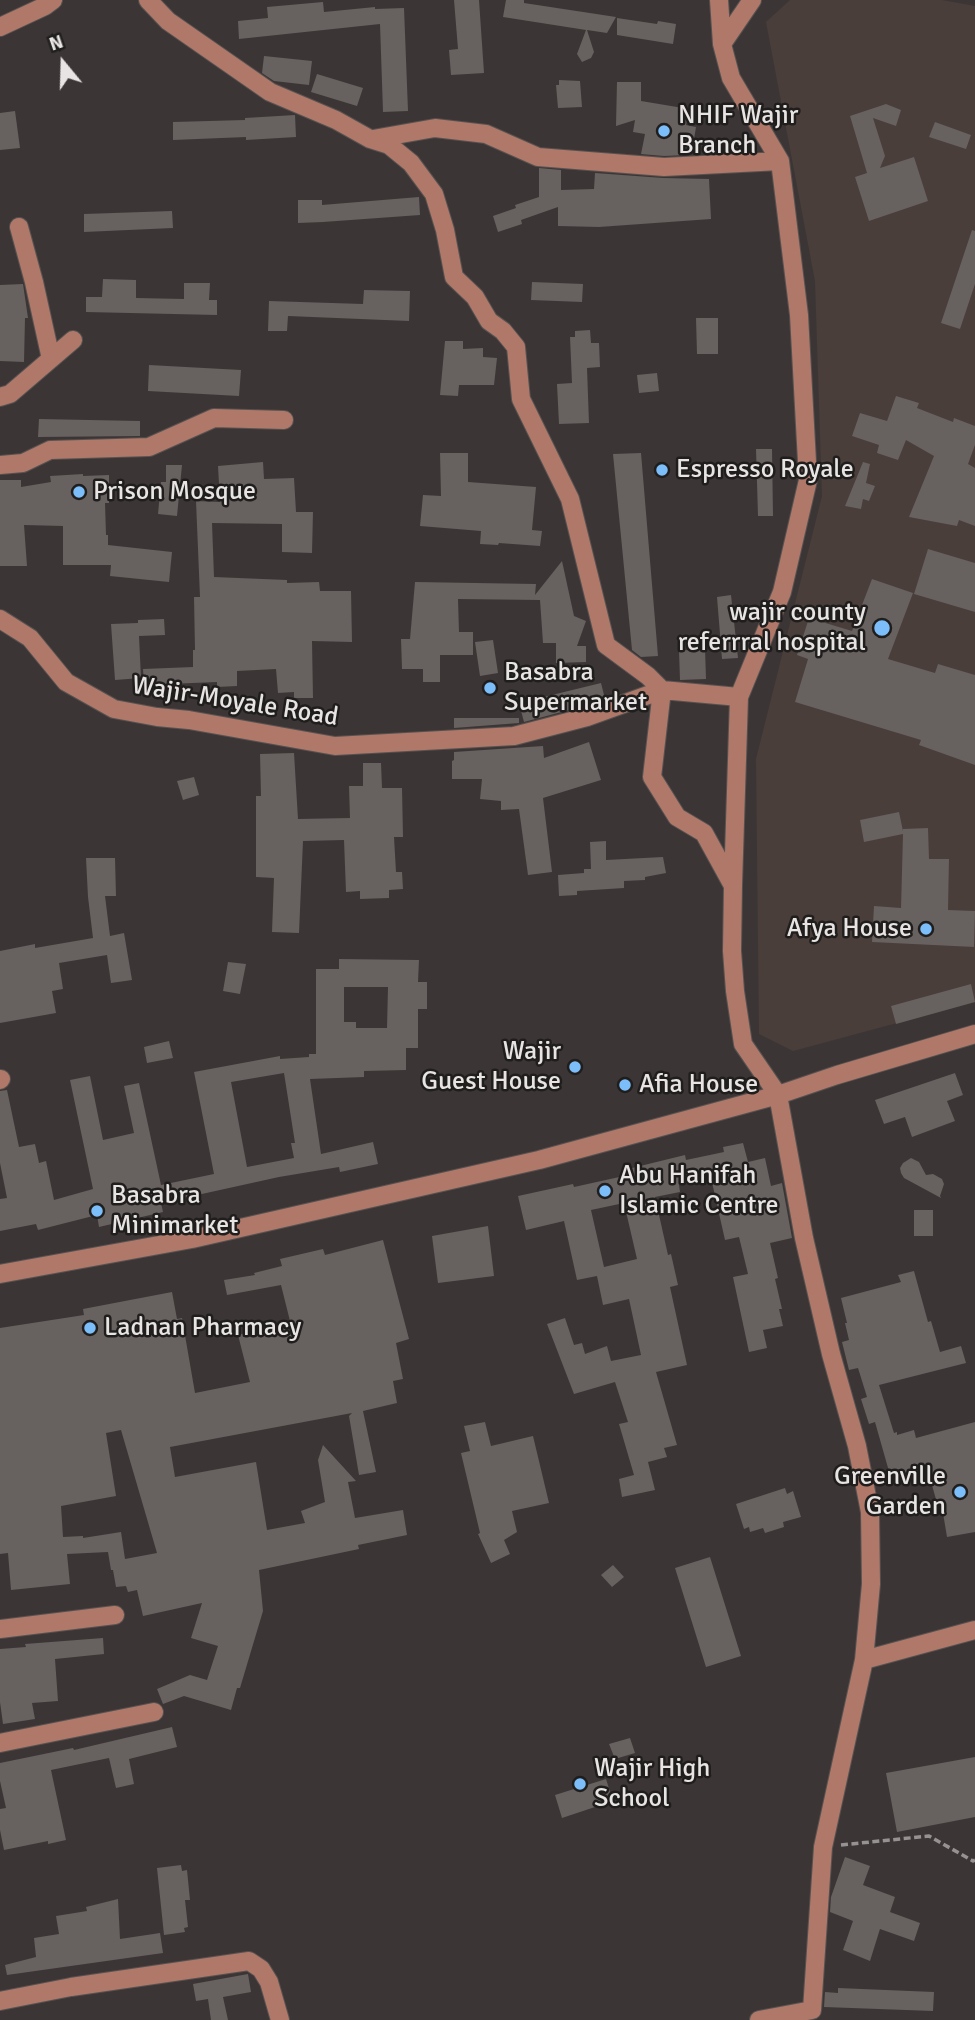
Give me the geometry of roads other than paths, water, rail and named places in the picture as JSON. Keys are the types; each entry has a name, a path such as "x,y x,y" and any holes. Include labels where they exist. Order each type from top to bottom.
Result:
{"street":[{"path":"0,27 53,0"},
{"path":"148,0 168,21 270,92 337,120 370,139 389,145 411,163 434,194 445,230 454,277 475,297 489,321 503,331 516,347 522,399 570,499 606,645 648,676 662,690 652,777 677,817 704,833 733,885"},
{"path":"719,0 722,44 732,78 780,161 799,315 808,480 782,592 739,697 732,951 735,990 743,1044 778,1095 804,1238 831,1354 857,1446 870,1512 871,1584 864,1660 823,1847 810,2015 759,2020"},
{"path":"722,44 752,0"},
{"path":"370,139 435,128 486,134 538,157 664,167 780,161"},
{"path":"19,227 51,359"},
{"path":"0,397 10,394 73,340"},
{"path":"0,466 23,463 50,450 149,447 214,418 284,420"},
{"name":"Wajir-Moyale Road","path":"0,619 30,638 66,682 114,709 335,746 514,736 587,717 662,690 739,697"},
{"path":"0,1274 192,1239 539,1160 778,1095 975,1034"},
{"path":"0,1629 115,1615"},
{"path":"864,1660 975,1630"},
{"path":"0,1743 154,1712"},
{"path":"0,2001 200,1966 249,1961 261,1969 268,1982 280,2020"}],"place":[{"name":"NHIF Wajir Branch","path":"664,131"},
{"name":"Espresso Royale","path":"662,470"},
{"name":"Prison Mosque","path":"79,492"},
{"name":"wajir county referrral hospital","path":"882,628"},
{"name":"Basabra Supermarket","path":"490,688"},
{"name":"Afya House","path":"926,929"},
{"name":"Wajir Guest House","path":"575,1067"},
{"name":"Afia House","path":"625,1085"},
{"name":"Abu Hanifah Islamic Centre","path":"605,1191"},
{"name":"Basabra Minimarket","path":"97,1211"},
{"name":"Ladnan Pharmacy","path":"90,1328"},
{"name":"Greenville Garden","path":"960,1492"},
{"name":"Wajir High School","path":"580,1784"}]}
